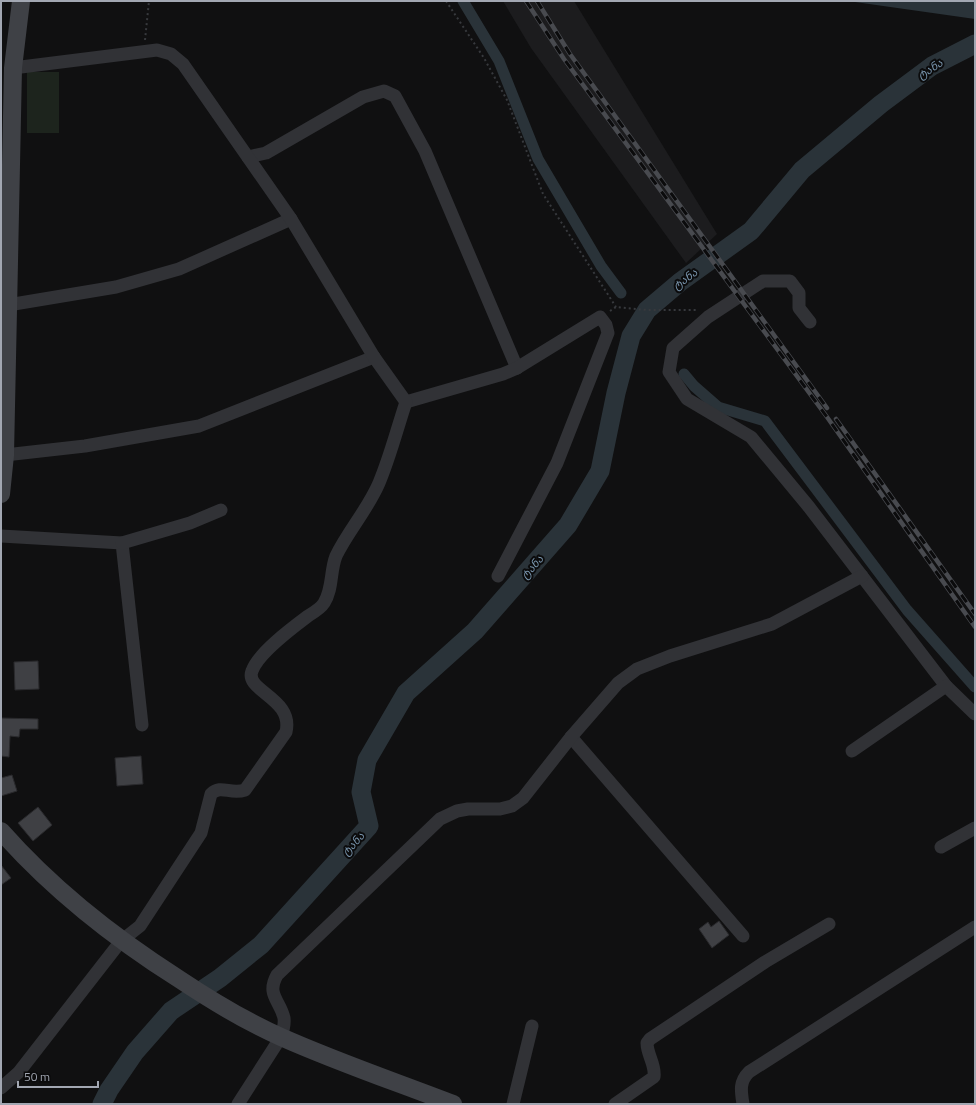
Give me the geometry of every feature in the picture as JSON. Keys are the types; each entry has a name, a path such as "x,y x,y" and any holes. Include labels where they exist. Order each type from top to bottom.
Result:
{"main road":[{"path":"1,494 5,455 13,68 21,1"},
{"path":"1,831 29,863 62,894 121,941 222,1007 281,1037 453,1104"}],"street":[{"path":"13,68 156,50 171,54 183,64 291,219 374,357 406,402"},
{"path":"248,157 266,152 363,96 384,91 395,96 425,152 516,368"},
{"path":"8,305 116,287 179,269 291,219"},
{"path":"810,322 800,308 799,293 790,281 763,281 708,317 673,348 669,372 687,399 751,437 809,507 946,686 975,714"},
{"path":"406,402 503,374 516,368 600,317 606,325 608,333 606,340 557,463 498,576"},
{"path":"5,455 85,446 199,426 374,357"},
{"path":"1,1088 19,1072 121,941 140,926 200,833 211,794 215,790 221,789 236,793 245,790 286,732 288,724 286,714 281,706 257,686 252,679 251,672 258,661 283,634 324,604 328,594 336,558 378,484 406,402"},
{"path":"1,536 122,542 190,523 220,510"},
{"path":"122,542 142,725"},
{"path":"238,1104 281,1037 284,1027 284,1017 273,994 273,984 277,976 440,819 456,811 468,809 500,809 512,806 523,798 571,737 618,683 637,669 670,656 772,624 862,576"},
{"path":"852,751 946,686"},
{"path":"571,737 743,936"},
{"path":"941,847 975,828"},
{"path":"615,1104 654,1078 655,1072 647,1048 647,1043 650,1039 765,962 829,924"},
{"path":"743,1104 740,1086 743,1078 748,1072 975,928"},
{"path":"513,1104 532,1026"}],"path":[{"path":"143,52 149,1"},
{"path":"446,1 484,58 507,100 542,194 616,307"},
{"path":"600,317 616,307 647,310 701,310 708,317"}],"shaded area":[{"path":"503,1 574,1 717,234 686,263 531,48"},
{"path":"848,1 975,1 975,19"},
{"path":"27,72 59,72 59,133 27,133"}],"building":[{"path":"38,661 39,689 15,690 14,662"},
{"path":"1,718 38,719 38,729 20,729 19,737 10,736 9,757 1,756"},
{"path":"141,756 143,784 117,786 115,758"},
{"path":"12,775 17,791 1,796 1,778"},
{"path":"38,807 52,825 33,841 18,823"},
{"path":"1,865 11,878 1,885"},
{"path":"719,921 729,935 712,948 699,929 708,922 711,927"}],"waterway":[{"path":"463,1 499,61 538,159 601,266 621,293"},
{"name":"ტანა","path":"102,1104 109,1090 135,1052 171,1011 220,978 261,945 369,826 361,792 367,760 406,693 475,631 568,525 600,471 616,393 631,336 647,310 680,282 751,231 802,170 881,104 932,66 975,44"},
{"path":"684,374 694,386 718,407 765,421 907,610 975,687"}],"railway":[{"path":"526,1 564,59 827,417 975,627"},
{"path":"537,1 570,54 827,408"},
{"path":"836,419 975,614"}]}
